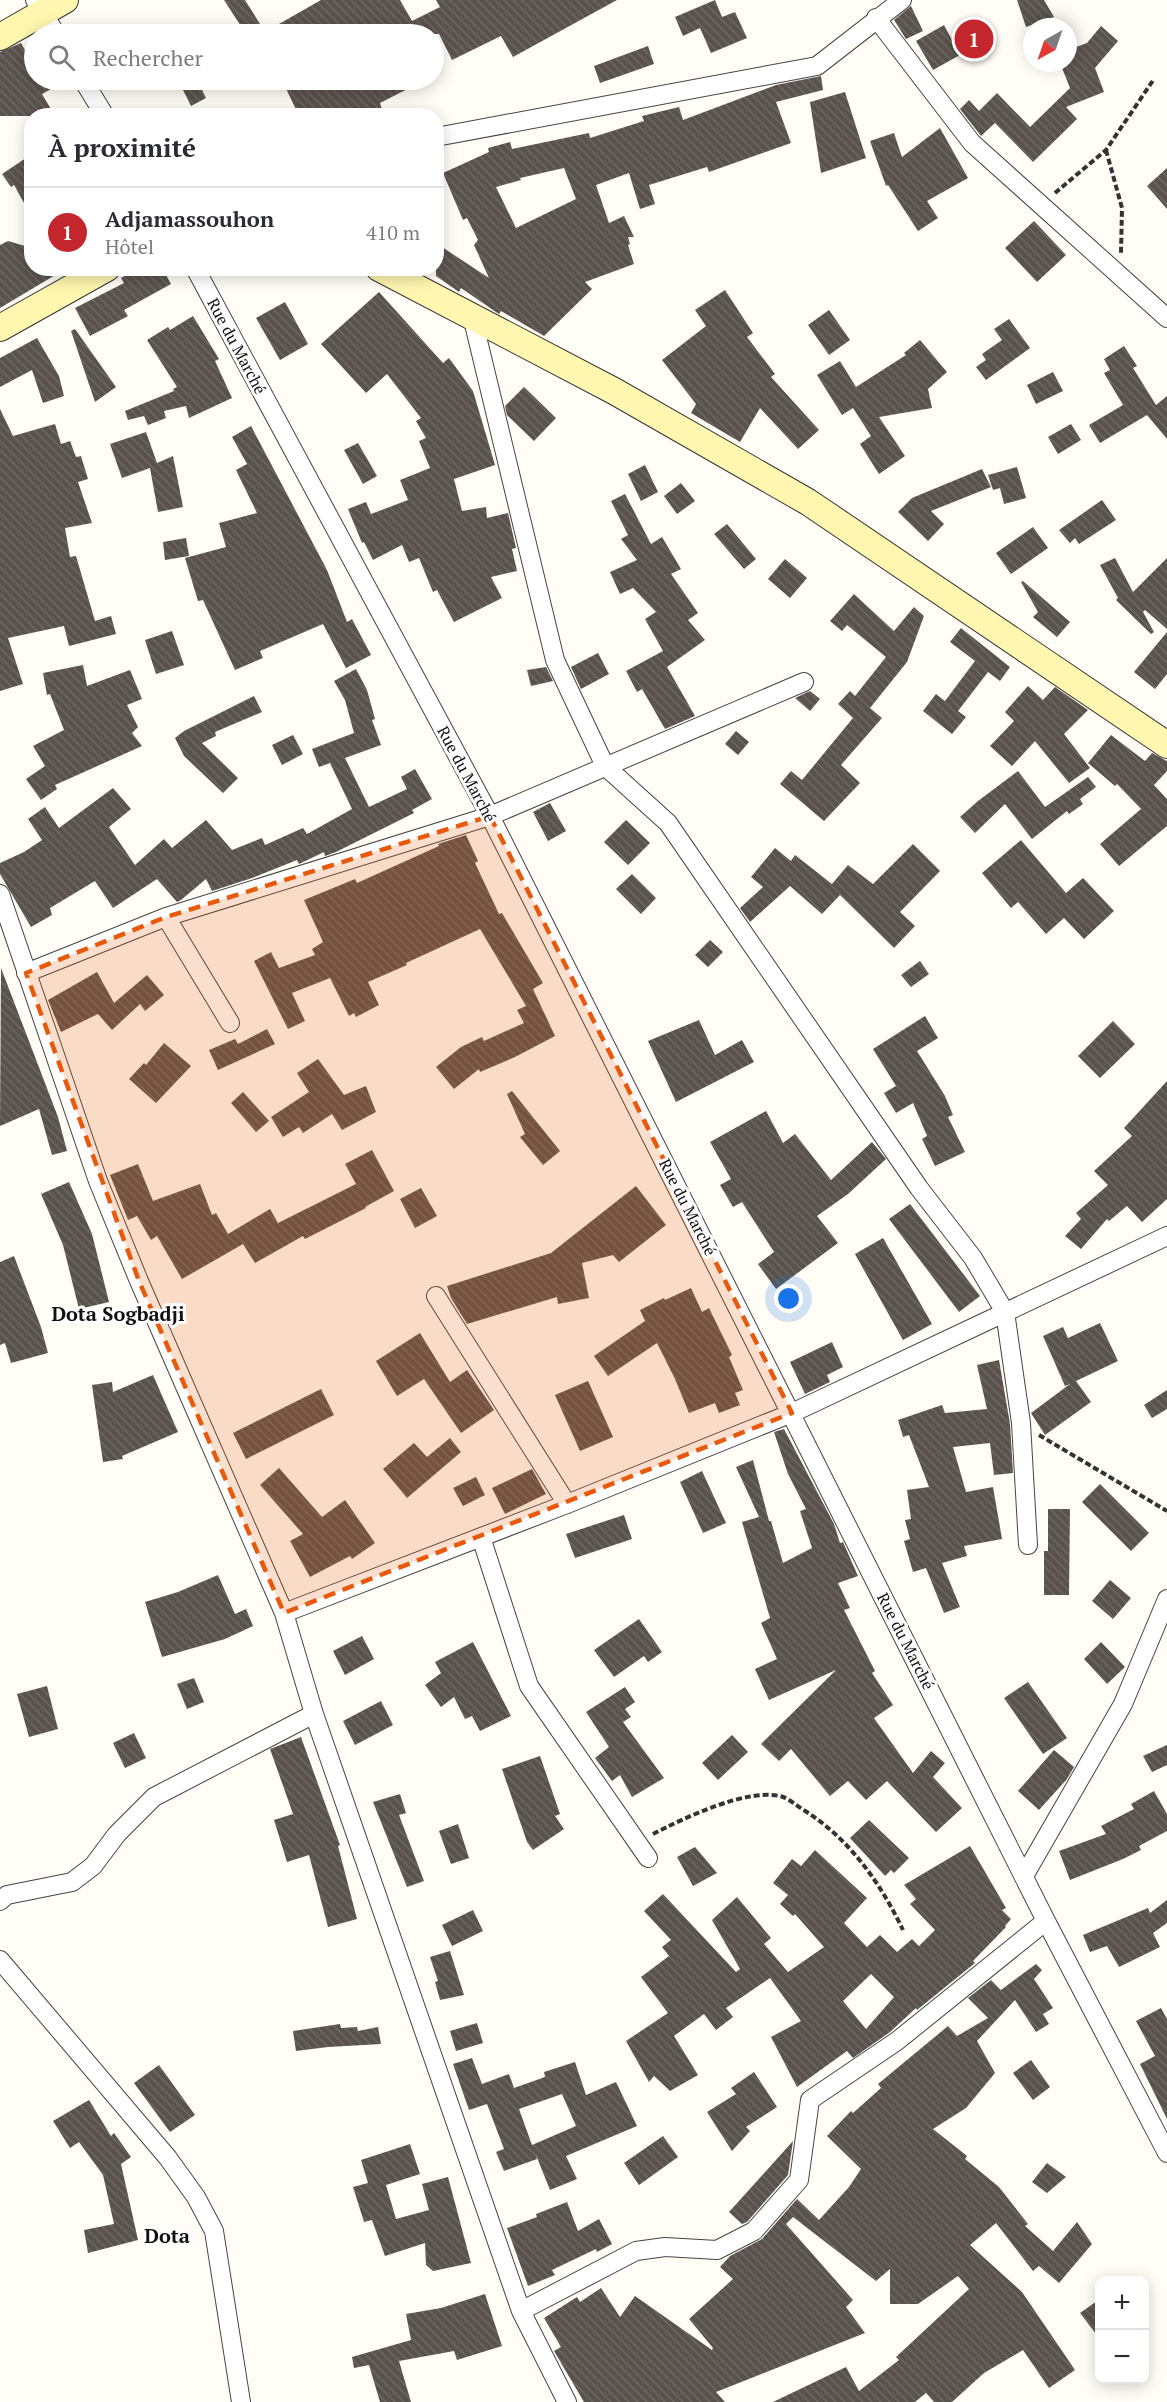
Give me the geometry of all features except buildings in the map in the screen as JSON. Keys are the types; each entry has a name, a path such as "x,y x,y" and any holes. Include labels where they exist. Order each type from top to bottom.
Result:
{"street":[{"path":"0,37 39,6 65,0"},
{"path":"444,136 817,66 902,0"},
{"path":"39,6 50,24"},
{"path":"876,18 972,143 1167,318"},
{"path":"89,90 100,108"},
{"path":"0,328 92,276"},
{"name":"Rue du Marché","path":"199,276 490,816 1046,1921 1167,2153"},
{"path":"394,276 614,391 808,502 1167,746"},
{"path":"472,316 555,660 605,766 668,823 919,1188 973,1258 1005,1312 1020,1424 1028,1545"},
{"path":"26,973 166,916 490,816 804,682"},
{"path":"0,894 98,1181 126,1251 284,1613 314,1714 520,2311 567,2402"},
{"path":"166,916 230,1023"},
{"path":"284,1613 567,1504 792,1413 1167,1236"},
{"path":"436,1296 567,1504"},
{"path":"481,1537 530,1686 648,1858"},
{"path":"1024,1876 1123,1704 1167,1599"},
{"path":"0,1900 8,1895 72,1882 93,1866 117,1834 154,1797 314,1714"},
{"path":"520,2311 636,2250 665,2247 717,2250 754,2231 799,2180 810,2100 897,2041 1046,1921"},
{"path":"0,1960 168,2158 196,2197 214,2231 241,2402"}],"path":[{"path":"1041,205 1106,150 1154,79"},
{"path":"1106,150 1122,208 1121,278"},
{"path":"1020,1424 1167,1511"},
{"path":"638,1843 690,1815 759,1795 782,1796 835,1832 886,1896 903,1930"}],"highlighted area":[{"path":"490,816 792,1413 284,1613 139,1281 26,973 166,917"}],"place":[{"name":"Adjamassouhon","path":"974,39"}],"district":[{"name":"Dota Sogbadji","path":"118,1314"},
{"name":"Dota","path":"167,2236"}]}
